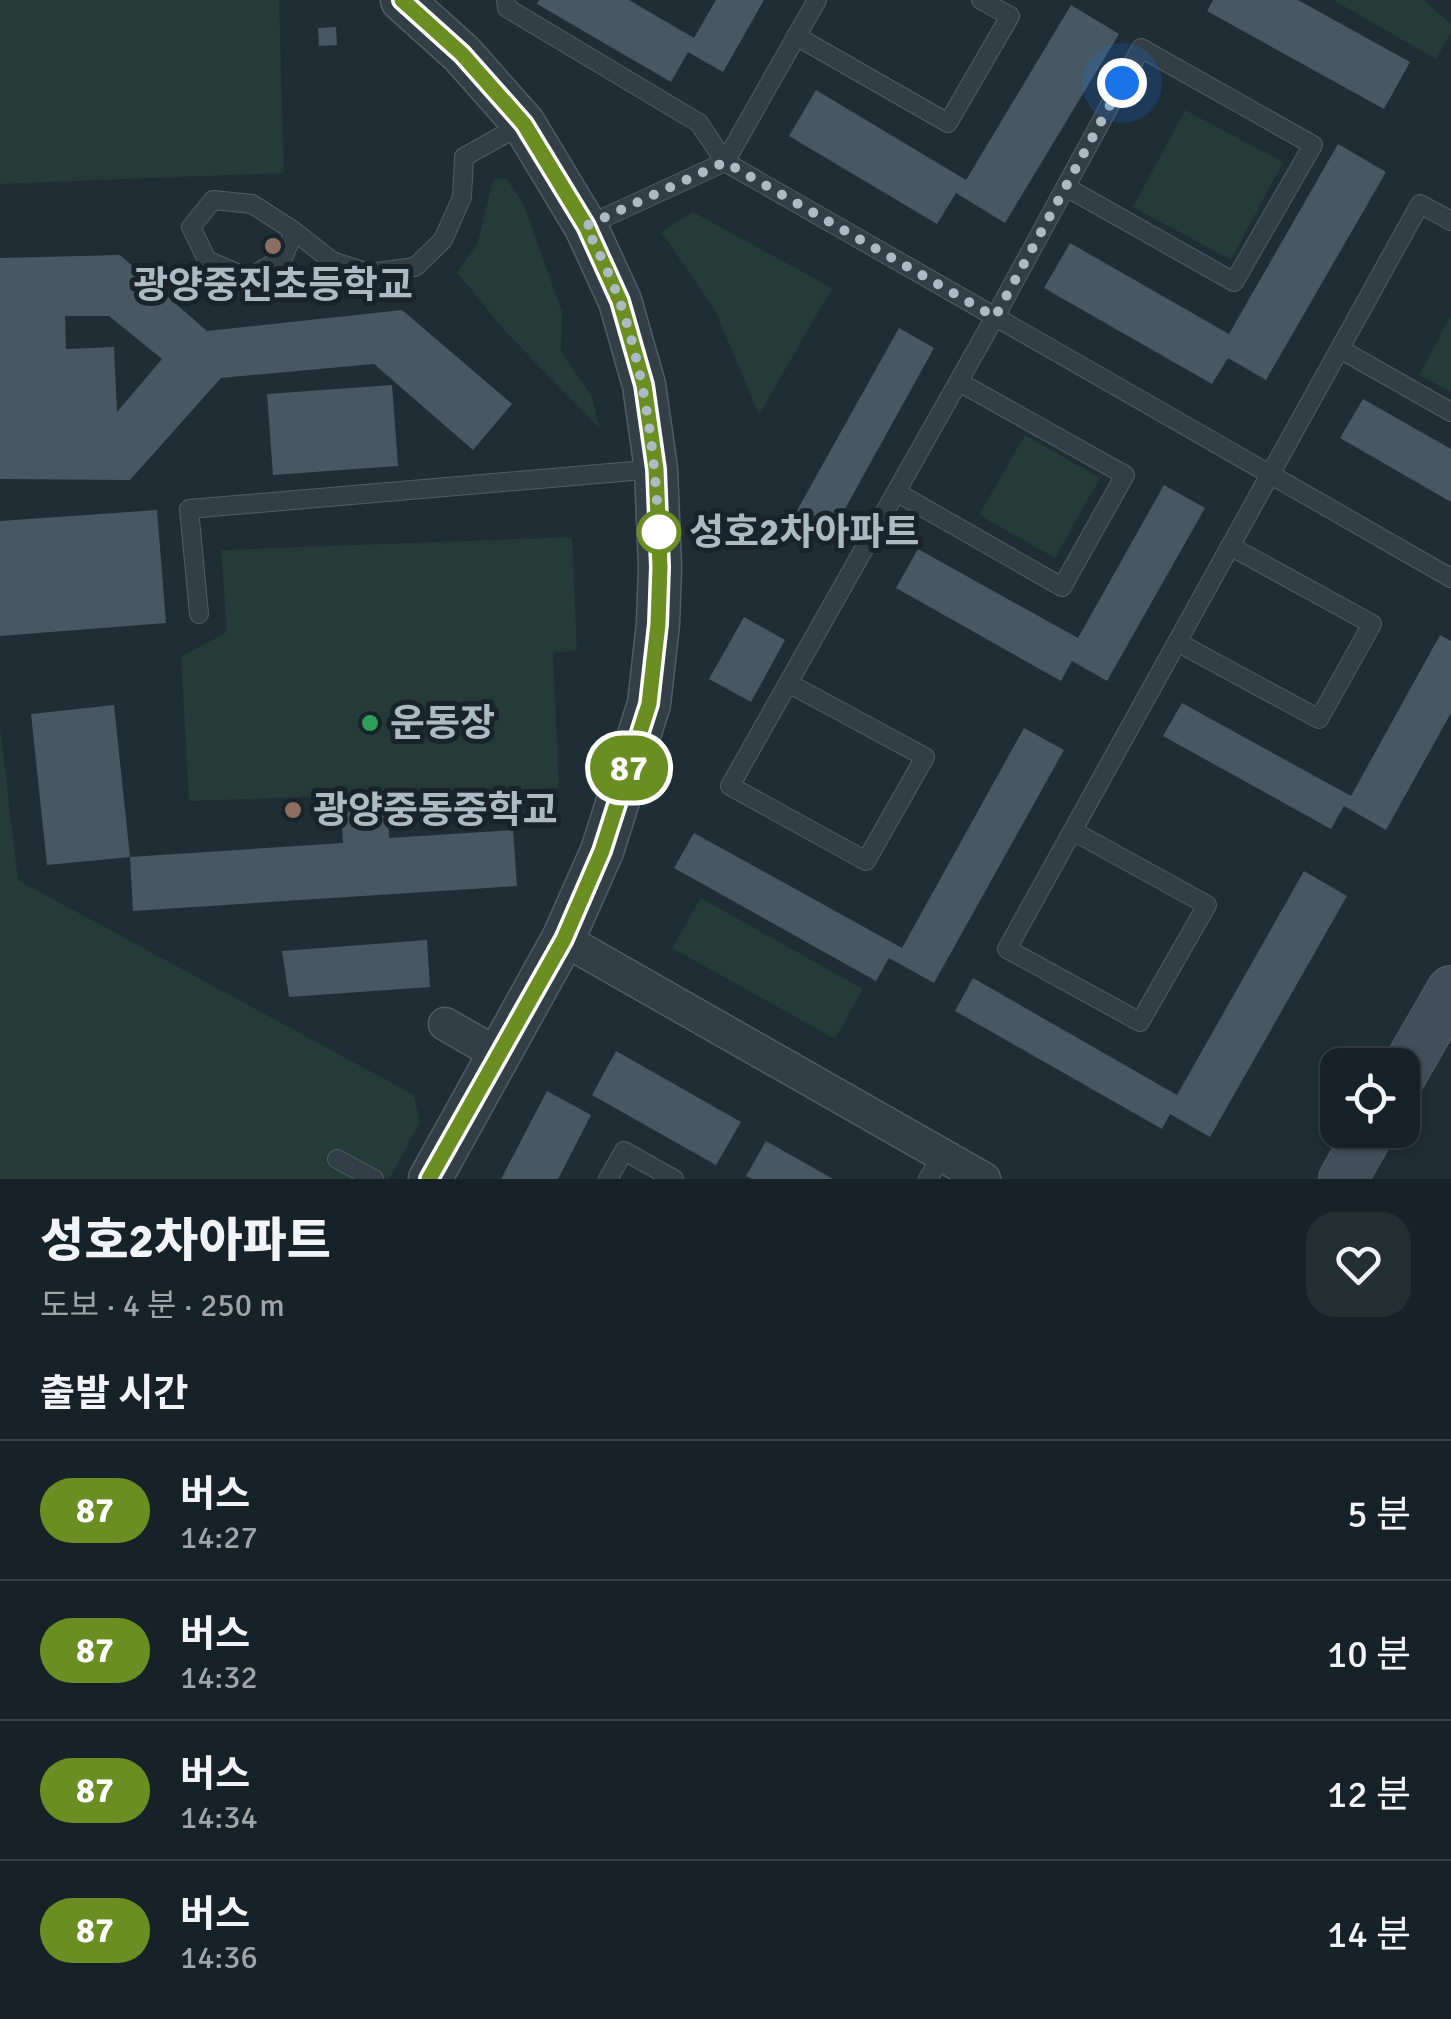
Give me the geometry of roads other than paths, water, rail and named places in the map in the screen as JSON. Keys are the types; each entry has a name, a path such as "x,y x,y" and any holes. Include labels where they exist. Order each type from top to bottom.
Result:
{"main road":[{"path":"1418,1048 1451,990"},
{"path":"1342,1179 1360,1148"}],"street":[{"path":"402,0 462,54 524,124 586,226 620,301 644,385 656,469 660,586 649,704 602,851 564,939 430,1179"},
{"path":"564,939 935,1167 984,1179"},
{"path":"445,1024 499,1055"}],"lane":[{"path":"506,0 506,8 699,123 725,162 1451,578"},
{"path":"586,226 725,162 817,0"},
{"path":"796,36 948,123 1010,16 981,0"},
{"path":"788,683 925,757 866,861 730,786 788,683 896,492 959,382 1141,48 1313,145 1234,282 1066,188"},
{"path":"294,231 284,258 248,278 207,260 191,227 213,200 252,204 294,231 332,261 369,273 415,267 443,240 462,197 464,157 524,124"},
{"path":"1073,830 1207,906 1140,1022 1007,949 1420,204 1451,221"},
{"path":"1340,348 1451,412"},
{"path":"896,492 1062,587 1125,475 959,382"},
{"path":"199,614 189,509 656,469"},
{"path":"1177,642 1319,720 1372,624 1230,546"},
{"path":"608,1179 624,1151 674,1179"},
{"path":"337,1158 374,1179"}],"place":[{"name":"광양중진초등학교","path":"273,246"},
{"name":"성호2차아파트","path":"659,532"},
{"name":"운동장","path":"370,723"},
{"name":"광양중동중학교","path":"293,810"}]}
